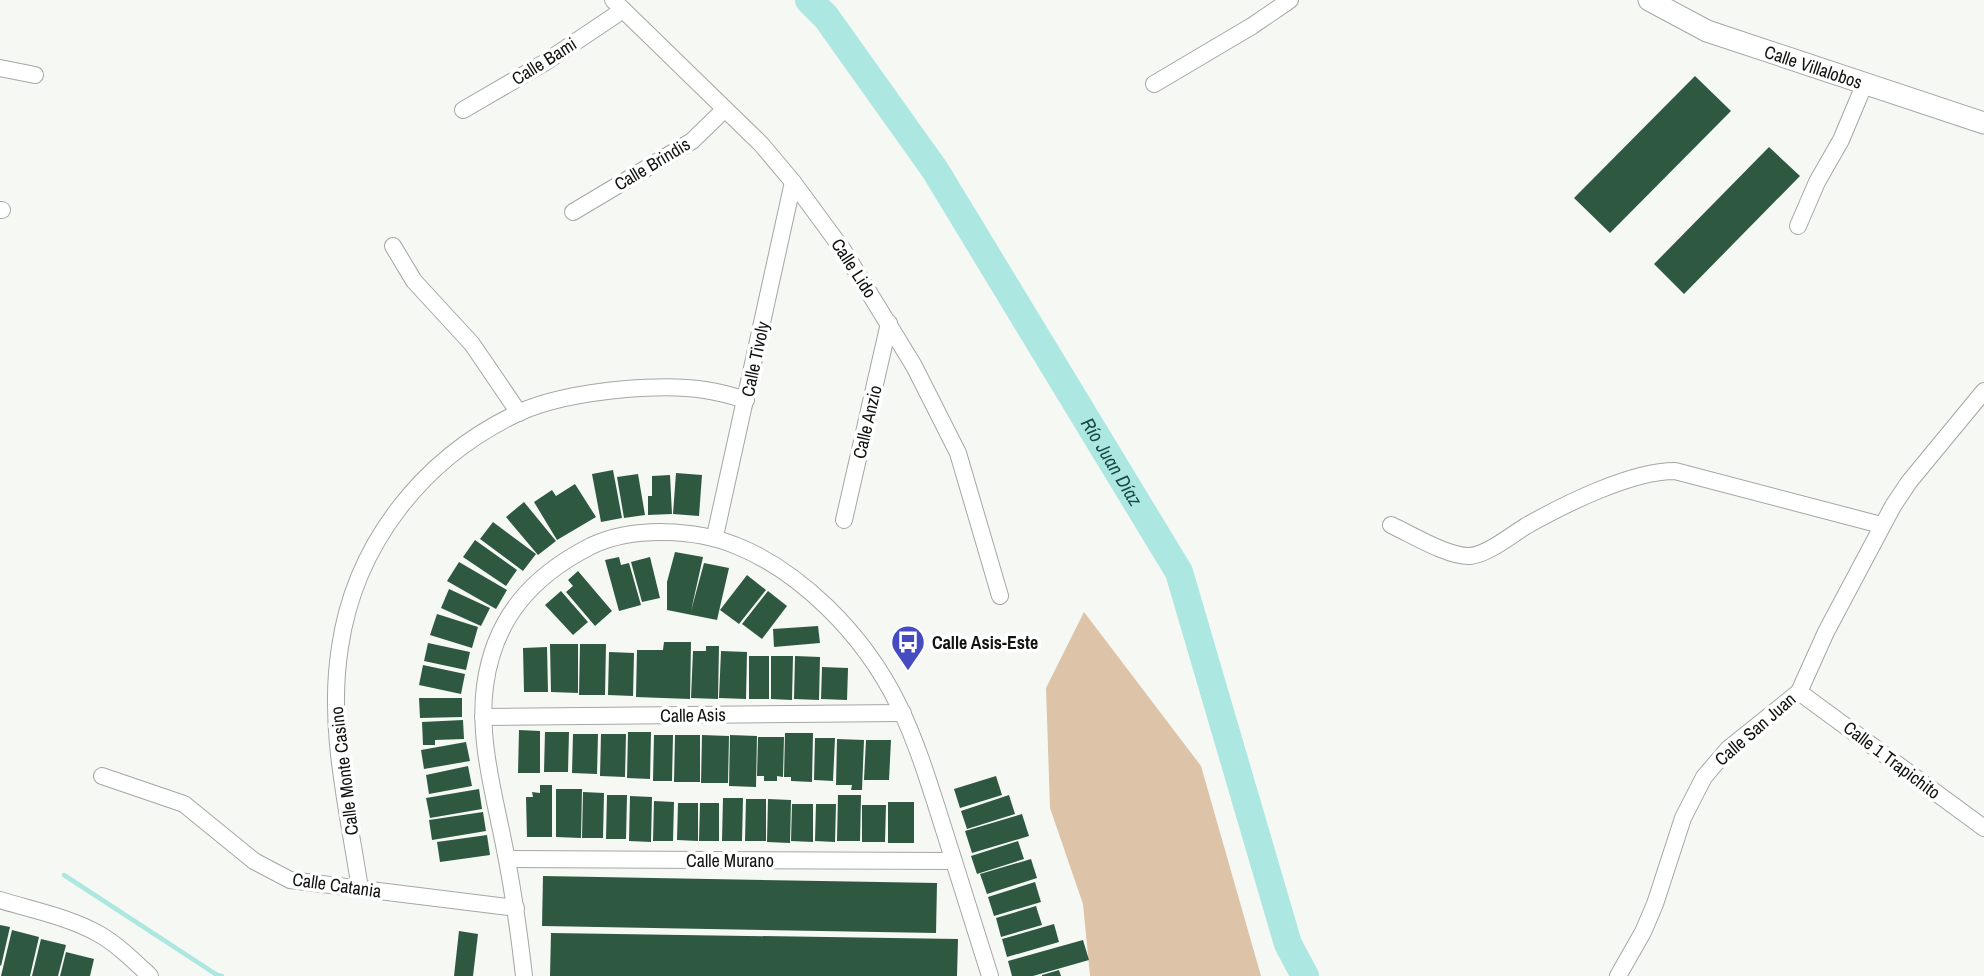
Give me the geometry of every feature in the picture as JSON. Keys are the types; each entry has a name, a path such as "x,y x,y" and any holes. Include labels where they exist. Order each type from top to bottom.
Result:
{"main road":[{"name":"Calle Villalobos","path":"1649,0 1707,31 1984,123"}],"street":[{"path":"1154,85 1290,0"},
{"name":"Calle Lido","path":"618,5 761,144 843,250 889,323 958,453 1000,596"},
{"name":"Calle Bami","path":"463,110 544,62 618,5"},
{"path":"0,68 35,75"},
{"path":"1798,226 1865,83"},
{"name":"Calle Brindis","path":"573,212 692,141 725,110"},
{"name":"Calle Tivoly","path":"715,536 793,182"},
{"path":"393,246 414,282 472,344 519,413"},
{"name":"Calle Anzio","path":"844,520 889,323"},
{"name":"Calle Monte Casino","path":"360,889 337,728 337,676 348,607 375,542 416,486 440,464 479,436 519,413 589,394 645,388 706,390 746,400"},
{"name":"Calle San Juan","path":"1619,976 1655,904 1683,818 1704,776 1728,749 1799,692 1826,632 1881,525 1909,482 1984,391"},
{"path":"1391,525 1455,554 1471,556 1488,549 1565,504 1651,473 1675,471 1881,525"},
{"path":"524,976 516,908 483,717 484,688 490,658 500,630 531,587 550,571 596,544 653,533 684,533 715,536 760,555 802,583 860,641 891,687 918,749 990,976"},
{"name":"Calle 1 Trapichito","path":"1799,692 1984,828"},
{"name":"Calle Asis","path":"483,717 903,713"},
{"name":"Calle Catania","path":"102,776 184,804 271,872 290,880 516,908"},
{"name":"Calle Murano","path":"507,859 953,861"},
{"path":"0,900 69,921 97,933 122,950 150,976"}],"shaded area":[{"path":"1084,612 1201,766 1261,976 1090,976 1083,904 1050,808 1046,688"}],"building":[{"path":"1695,76 1731,111 1610,233 1574,198"},
{"path":"1769,147 1800,176 1684,294 1654,264"},
{"path":"613,470 622,518 601,522 592,474"},
{"path":"676,473 702,475 699,516 673,514"},
{"path":"638,474 645,515 624,518 617,477"},
{"path":"670,475 672,514 648,515 652,476"},
{"path":"575,484 596,517 557,540 534,502 552,490 556,496"},
{"path":"524,502 556,541 538,555 506,517"},
{"path":"493,522 536,554 523,571 480,539"},
{"path":"475,540 517,570 506,586 463,557"},
{"path":"675,552 703,557 691,611 704,563 729,568 717,620 667,610 667,582"},
{"path":"619,557 621,565 629,563 641,605 619,611 605,560"},
{"path":"650,557 660,598 642,602 631,562"},
{"path":"459,562 507,590 496,609 447,581"},
{"path":"578,571 612,611 595,626 566,592 573,586 568,580"},
{"path":"747,575 766,590 739,624 720,610"},
{"path":"449,589 490,608 481,626 441,608"},
{"path":"561,591 588,622 573,635 545,605"},
{"path":"768,591 787,606 762,639 742,624"},
{"path":"437,614 478,627 472,648 430,635"},
{"path":"818,626 820,643 774,647 773,629"},
{"path":"664,642 691,642 690,699 636,697 637,650 663,650"},
{"path":"428,643 470,652 466,670 424,661"},
{"path":"550,644 578,644 578,693 551,692"},
{"path":"580,644 606,644 605,695 579,695"},
{"path":"706,646 719,646 718,699 691,698 693,651 706,651"},
{"path":"547,647 548,692 524,692 523,648"},
{"path":"721,651 747,652 746,699 719,698"},
{"path":"609,652 634,653 633,696 608,695"},
{"path":"749,656 769,656 769,699 749,699"},
{"path":"771,656 793,656 792,700 771,699"},
{"path":"795,656 820,657 819,700 794,699"},
{"path":"423,665 465,674 461,694 419,685"},
{"path":"822,667 848,668 847,700 821,699"},
{"path":"419,698 462,698 462,717 420,718"},
{"path":"463,720 464,739 435,740 435,745 423,745 422,722"},
{"path":"519,730 540,731 540,773 518,773"},
{"path":"545,732 569,732 568,772 544,772"},
{"path":"628,732 651,732 650,779 627,778"},
{"path":"785,733 813,733 812,782 791,781 791,777 784,777"},
{"path":"573,734 598,734 597,774 572,773"},
{"path":"601,734 626,734 625,777 600,776"},
{"path":"654,735 673,735 672,781 653,781"},
{"path":"675,735 700,735 700,782 674,782"},
{"path":"702,735 729,736 728,783 701,783"},
{"path":"730,735 757,736 756,787 729,786"},
{"path":"758,737 784,737 783,777 777,776 777,781 764,781 764,776 757,776"},
{"path":"815,738 835,738 833,781 814,780"},
{"path":"837,739 864,740 862,790 851,790 852,785 836,785"},
{"path":"866,740 891,740 889,780 864,780"},
{"path":"466,742 470,761 424,769 421,750"},
{"path":"468,766 472,786 429,794 426,775"},
{"path":"996,776 1002,795 960,808 954,789"},
{"path":"540,785 552,785 552,837 527,837 526,797 533,797 532,792 540,793"},
{"path":"479,789 482,809 430,818 426,798"},
{"path":"556,789 582,789 581,838 556,837"},
{"path":"583,792 604,793 603,838 582,838"},
{"path":"607,795 627,795 626,839 606,839"},
{"path":"838,795 861,795 860,841 837,841"},
{"path":"1009,795 1015,814 967,829 961,811"},
{"path":"630,796 652,797 651,842 629,841"},
{"path":"723,798 743,798 742,841 722,841"},
{"path":"746,799 766,799 766,841 745,841"},
{"path":"768,799 791,800 790,843 767,842"},
{"path":"654,801 674,802 673,841 653,841"},
{"path":"888,802 914,802 914,843 888,843"},
{"path":"678,803 698,803 698,841 677,840"},
{"path":"700,803 719,803 719,841 699,841"},
{"path":"792,804 813,804 813,842 791,841"},
{"path":"816,804 836,804 835,842 815,841"},
{"path":"862,805 886,805 885,842 862,842"},
{"path":"483,812 486,831 432,840 429,820"},
{"path":"1022,814 1029,836 972,853 965,831"},
{"path":"487,835 490,855 440,862 437,842"},
{"path":"1018,841 1024,859 977,874 971,856"},
{"path":"1031,859 1037,878 987,894 980,874"},
{"path":"543,876 937,883 936,933 542,926"},
{"path":"1035,882 1041,902 994,916 988,897"},
{"path":"1036,906 1042,925 1001,937 996,918"},
{"path":"1054,924 1059,942 1007,957 1002,939"},
{"path":"0,925 10,927 1,966 0,965"},
{"path":"12,930 39,937 30,976 1,976"},
{"path":"459,931 478,934 473,976 454,976"},
{"path":"551,933 958,939 957,976 550,976"},
{"path":"41,939 66,945 58,976 32,976"},
{"path":"1083,940 1089,960 1033,976 1012,976 1008,961"},
{"path":"66,952 94,959 90,976 60,976"},
{"path":"1059,970 1061,976 1042,976 1042,975"}],"waterway":[{"name":"Río Juan Díaz","path":"809,0 826,17 935,170 1179,572 1288,944 1305,976"},
{"path":"64,875 222,976"}],"place":[{"name":"Calle Asis-Este","path":"908,672"}]}
